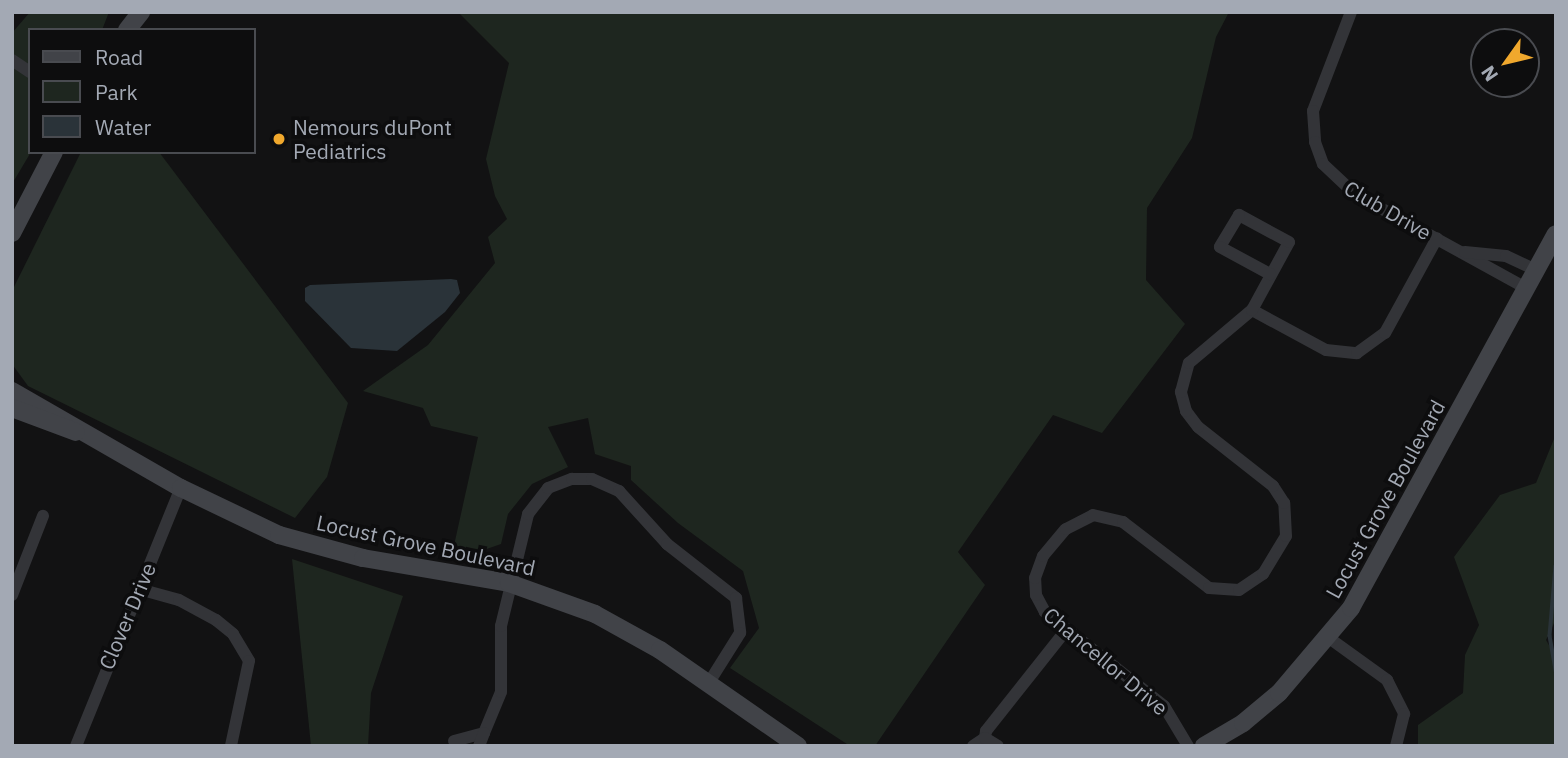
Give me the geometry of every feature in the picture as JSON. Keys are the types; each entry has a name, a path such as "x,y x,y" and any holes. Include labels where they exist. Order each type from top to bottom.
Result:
{"street":[{"path":"129,28 141,12"},
{"name":"Club Drive","path":"1351,12 1314,102 1312,128 1320,160 1342,185 1526,288"},
{"path":"12,60 28,71"},
{"path":"12,233 53,154"},
{"name":"Chancellor Drive","path":"1188,746 1164,706 1066,630 1038,602 1035,578 1051,547 1066,529 1085,517 1103,515 1123,522 1198,582 1225,592 1253,584 1284,543 1289,523 1278,493 1198,427 1182,397 1189,363 1252,310 1289,242 1240,215 1220,247 1270,274"},
{"name":"Locust Grove Boulevard","path":"1204,746 1243,723 1279,693 1329,638 1351,608 1556,234"},
{"path":"1252,310 1326,350 1357,353 1385,333 1437,238"},
{"path":"1465,252 1506,256 1536,270"},
{"path":"12,391 92,437"},
{"path":"12,408 92,437"},
{"name":"Locust Grove Boulevard","path":"92,437 181,488 244,520 318,547 509,583 626,630 798,746"},
{"path":"454,744 482,739 502,686 501,626 509,583 528,514 543,493 572,479 601,482 626,497 667,544 736,598 740,634 708,684"},
{"name":"Clover Drive","path":"80,745 139,589 181,488"},
{"path":"12,595 43,516"},
{"path":"139,589 179,600 216,620 233,634 249,661 231,746"},
{"path":"973,746 985,738 986,731 1066,630"},
{"path":"1329,638 1387,680 1404,714 1396,746"},
{"path":"985,738 998,746"}],"green space":[{"path":"30,12 109,12 103,28 28,28 30,154 12,184 12,33"},
{"path":"458,12 1229,12 1216,37 1192,138 1147,208 1146,280 1185,324 1102,433 1053,415 958,552 985,585 875,746 850,746 730,668 759,628 743,571 678,523 631,480 631,466 595,454 588,418 548,427 568,467 532,484 508,514 501,544 478,552 453,550 478,437 431,426 423,408 363,391 428,345 495,263 488,237 507,219 495,196 486,159 509,63"},
{"path":"80,154 161,154 348,403 327,477 295,518 28,386 12,364 12,291"},
{"path":"1556,434 1556,619 1546,640 1556,657 1556,746 1418,746 1418,725 1463,693 1465,655 1479,625 1454,557 1500,495 1536,483"},
{"path":"292,559 403,596 371,693 368,746 311,746"}],"water":[{"path":"457,280 460,293 445,312 397,351 351,348 305,301 305,288 310,285"}],"waterway":[{"path":"1556,566 1550,636 1556,671"}],"place":[{"name":"Nemours duPont Pediatrics","path":"279,139"}]}
